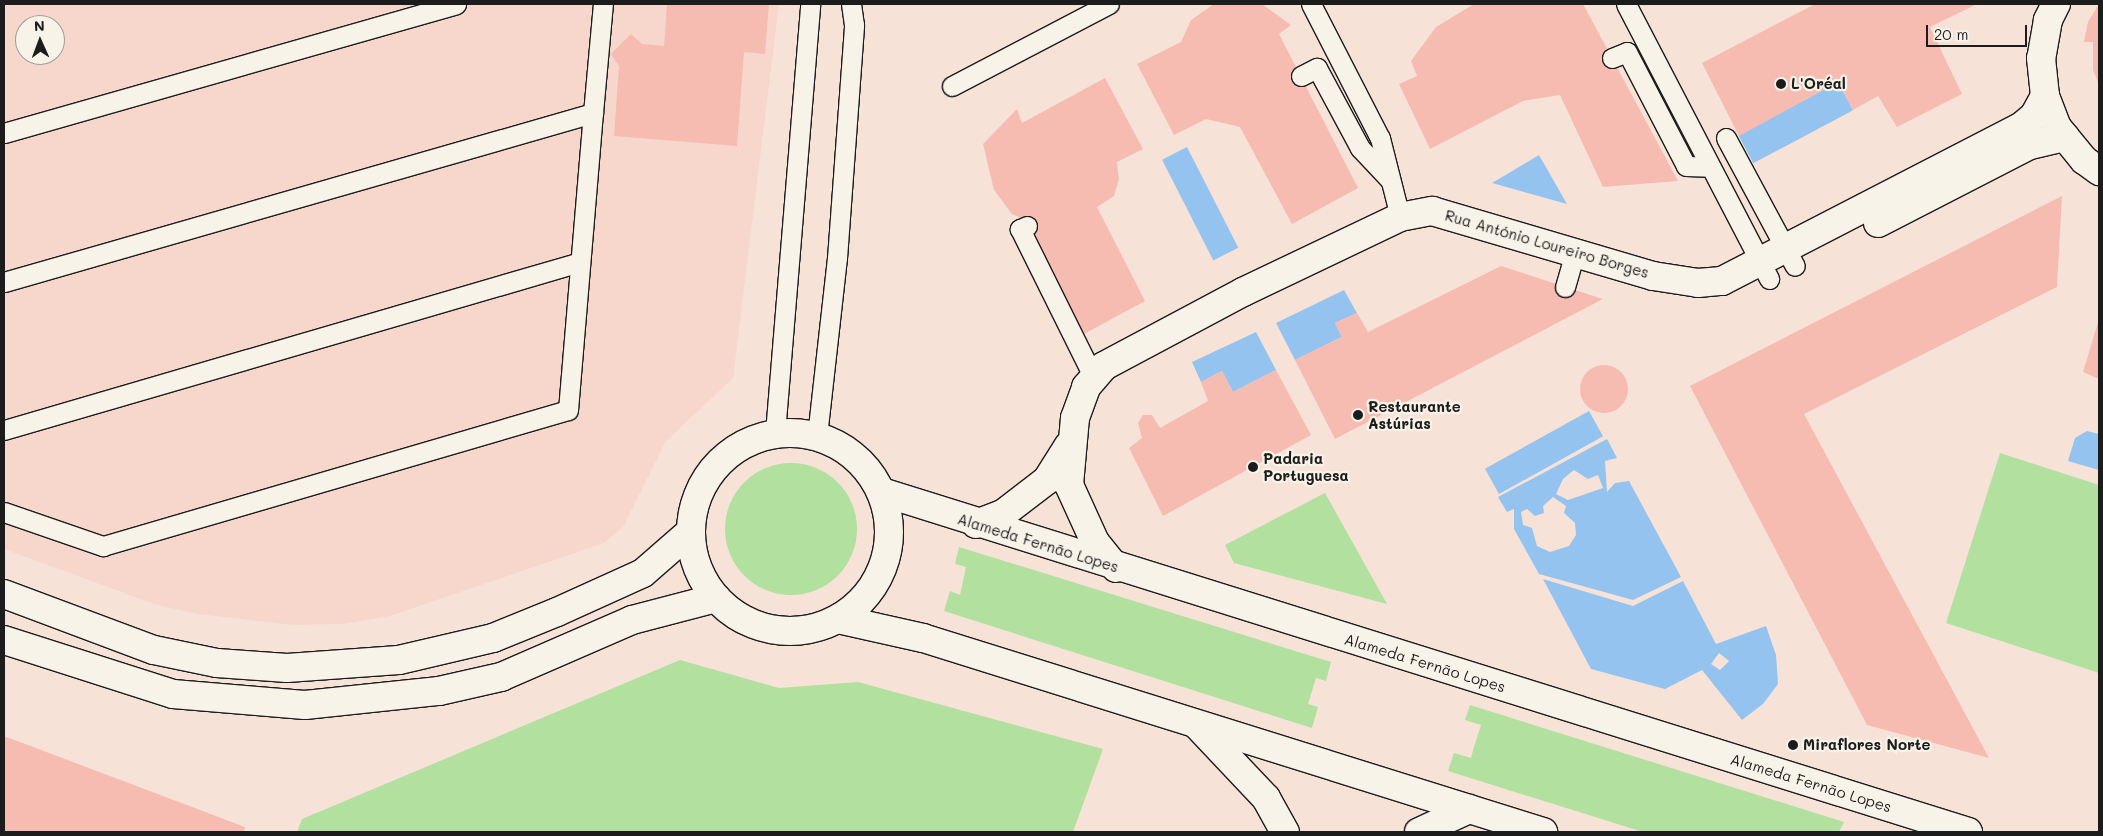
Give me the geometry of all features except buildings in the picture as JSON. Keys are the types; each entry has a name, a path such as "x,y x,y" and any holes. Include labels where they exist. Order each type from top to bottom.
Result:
{"street":[{"path":"2056,4 2048,20 2041,58 2045,96 2065,137 2084,160 2099,171"},
{"path":"1791,258 2022,126 2034,116 2045,96"},
{"path":"1791,258 2030,145 2065,137"},
{"name":"Rua António Loureiro Borges","path":"1116,568 1076,508 1069,476 1071,441 1075,418 1094,378 1104,366 1183,323 1400,217 1417,212 1446,214 1575,251 1653,276 1688,292 1712,297 1734,294 1765,271 1791,258"},
{"path":"775,433 818,436 844,448 866,468 882,492 889,521 888,550 873,586 838,619 813,628 760,627 716,598 696,567 690,532 697,497 715,467 742,445 775,433"},
{"path":"976,524 1004,513 1047,480 1071,441"},
{"name":"Alameda Fernão Lopes","path":"882,492 1116,568 1968,832"},
{"path":"4,594 154,650 217,663 287,668 400,660 493,638 557,612 643,573 690,532"},
{"path":"4,640 173,694 305,705 412,694 501,676 632,620 716,598"},
{"path":"838,619 923,638 1543,832"},
{"path":"1196,724 1266,798 1285,832"},
{"path":"1419,832 1469,809"}],"lane":[{"path":"4,134 456,4"},
{"path":"4,512 103,546 568,410 603,4"},
{"path":"775,433 810,4"},
{"path":"818,436 837,258 854,25 852,4"},
{"path":"952,86 1109,4"},
{"path":"1311,4 1380,138 1400,217"},
{"path":"1626,4 1765,271"},
{"path":"1612,58 1627,52 1686,166 1710,167"},
{"path":"1301,76 1317,68 1360,148 1391,181"},
{"path":"4,282 593,114"},
{"path":"1726,138 1791,258"},
{"path":"1027,226 1020,229 1094,378"},
{"path":"1565,287 1575,251"},
{"path":"4,430 580,262"}],"shaded area":[{"path":"4,4 779,4 733,378 666,441 623,527 604,543 390,616 342,624 293,625 198,614 157,605 4,549"}],"green space":[{"path":"2000,453 2099,485 2099,673 1946,623"},
{"path":"791,463 804,464 816,468 838,482 852,504 856,516 856,542 852,554 838,576 816,590 804,594 791,595 778,594 766,590 744,576 730,554 726,542 725,529 726,516 730,504 744,482 766,468 778,464"},
{"path":"1325,493 1387,604 1234,563 1225,545"},
{"path":"959,547 1331,662 1326,681 1316,678 1308,704 1318,707 1312,728 944,611 950,591 960,595 966,567 955,564"},
{"path":"680,660 779,688 858,682 1103,749 1073,832 297,832 302,819"},
{"path":"1470,705 1844,822 1839,832 1643,832 1448,771 1454,753 1471,758 1481,725 1465,720"}],"water":[{"path":"1838,82 1853,110 1753,163 1738,135"},
{"path":"1187,147 1238,248 1213,260 1162,160"},
{"path":"1539,155 1567,204 1492,183"},
{"path":"1344,290 1357,313 1335,323 1342,337 1295,360 1276,323"},
{"path":"1256,332 1276,370 1233,392 1222,371 1201,382 1192,362"},
{"path":"1589,411 1603,436 1499,494 1485,469"},
{"path":"2087,431 2099,434 2099,470 2068,461 2075,438"},
{"path":"1607,439 1617,458 1605,461 1607,492 1615,483 1629,481 1681,577 1633,600 1539,574 1514,529 1514,509 1507,512 1498,497","holes":["1574,470 1588,479 1598,475 1603,488 1568,500 1556,494 1563,479","1553,497 1566,506 1564,513 1575,523 1576,535 1569,546 1550,552 1537,546 1532,528 1523,525 1521,512 1527,509 1535,516 1544,513 1543,506"]},
{"path":"1543,579 1633,606 1683,581 1716,644 1766,626 1776,655 1778,684 1763,704 1742,720 1702,670 1665,689 1591,669","holes":["1719,653 1729,661 1720,670 1711,664"]}],"place":[{"name":"L'Oréal","path":"1781,84"},
{"name":"Restaurante Astúrias","path":"1358,415"},
{"name":"Padaria Portuguesa","path":"1253,467"},
{"name":"Miraflores Norte","path":"1793,745"}]}
